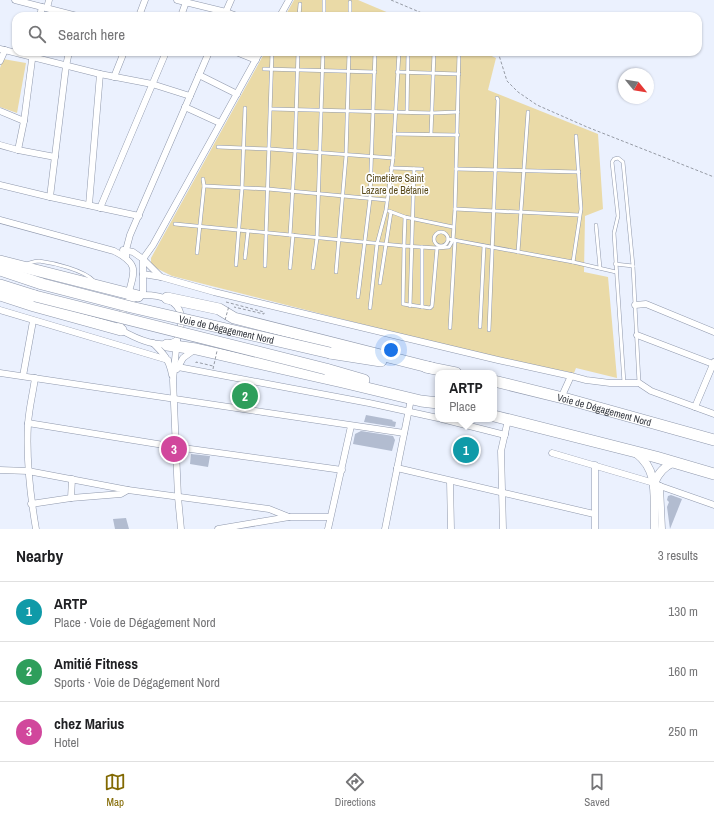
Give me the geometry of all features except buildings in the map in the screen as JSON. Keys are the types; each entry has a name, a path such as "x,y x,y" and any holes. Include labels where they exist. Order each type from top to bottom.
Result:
{"highway":[{"path":"0,261 98,285 134,296"},
{"name":"Voie de Dégagement Nord","path":"0,270 42,284 131,307 330,353 442,370"},
{"name":"Voie de Dégagement Nord","path":"0,285 35,296 326,369 435,401"},
{"path":"0,295 121,330"},
{"path":"167,298 219,309 234,318 432,368"},
{"path":"173,344 411,399 435,402"},
{"name":"Voie de Dégagement Nord","path":"497,382 714,440"},
{"path":"497,417 632,450 714,474"}],"street":[{"path":"15,0 60,12"},
{"path":"42,12 48,0"},
{"path":"140,12 145,0"},
{"path":"178,0 201,3 221,12"},
{"path":"226,12 231,0"},
{"path":"282,12 289,0"},
{"path":"182,12 186,2"},
{"path":"0,61 3,50"},
{"path":"18,150 24,121 32,56"},
{"path":"38,56 66,66 152,84 190,96"},
{"path":"50,197 68,56"},
{"path":"114,77 122,56"},
{"path":"100,208 164,56"},
{"path":"126,257 126,250 139,216 207,56"},
{"path":"246,56 256,60"},
{"path":"173,344 153,343 140,340 121,330 120,321 134,296 143,274 143,259 151,248 258,56"},
{"path":"90,206 100,74"},
{"path":"199,75 237,94"},
{"path":"185,107 220,123"},
{"path":"0,111 24,121"},
{"path":"0,145 55,157"},
{"path":"0,185 139,216"},
{"path":"0,220 114,251 126,257 132,265 134,272 134,296"},
{"path":"114,251 126,250 138,254 161,277"},
{"path":"143,274 161,277 214,292 586,380 624,384 639,383 651,391 714,414"},
{"path":"134,296 151,295 167,298 177,305 182,316 173,344 178,497 181,529"},
{"path":"635,305 646,304 714,332"},
{"path":"0,310 168,360"},
{"path":"23,376 33,320"},
{"path":"636,335 714,363 695,407"},
{"path":"153,343 164,353 168,360 173,380"},
{"path":"173,380 183,358 196,349"},
{"path":"178,367 435,417"},
{"path":"0,373 404,433"},
{"path":"561,398 571,376"},
{"path":"35,378 28,423 28,471 31,504 36,529"},
{"path":"385,529 411,399"},
{"path":"503,529 501,451 508,420"},
{"path":"454,422 505,435"},
{"path":"28,423 176,447 342,470"},
{"path":"328,529 351,426"},
{"path":"632,450 642,458 648,466 657,484"},
{"path":"552,453 657,484 714,505"},
{"path":"660,528 657,484 659,472 674,462"},
{"path":"595,465 595,529"},
{"path":"397,468 594,514"},
{"path":"0,470 28,471 128,490 269,509 289,517"},
{"path":"71,498 72,479"},
{"path":"450,481 451,529"},
{"path":"31,504 71,498 121,494 128,490"},
{"path":"218,529 289,517 330,517"}],"lane":[{"path":"324,0 324,12"},
{"path":"350,2 350,12"},
{"path":"299,12 300,4"},
{"path":"265,266 270,149 272,56"},
{"path":"290,268 294,192 298,56"},
{"path":"313,268 317,238 321,154 323,56"},
{"path":"336,272 344,196 349,56"},
{"path":"358,297 370,199 375,56"},
{"path":"370,308 377,244 386,210 391,168 399,56"},
{"path":"407,112 408,56"},
{"path":"431,134 434,56"},
{"path":"450,328 458,135 459,56"},
{"path":"264,69 374,72"},
{"path":"397,72 459,74"},
{"path":"489,330 493,248 493,210 496,170 498,100 496,98"},
{"path":"236,265 240,230 245,108"},
{"path":"271,109 432,113 458,112"},
{"path":"518,252 528,112"},
{"path":"394,134 458,135"},
{"path":"573,262 581,209 576,136"},
{"path":"218,147 270,149 372,158 392,158"},
{"path":"624,384 615,264 614,233 618,216 612,162 614,159 618,158 623,162 633,266 639,383"},
{"path":"391,168 422,169"},
{"path":"410,306 414,169"},
{"path":"456,169 579,172"},
{"path":"197,254 201,227 204,186 203,179"},
{"path":"204,186 268,189 387,200"},
{"path":"455,209 579,215"},
{"path":"386,210 405,218 453,227"},
{"path":"380,283 390,212"},
{"path":"405,218 403,304 430,308 432,306 437,248"},
{"path":"175,224 385,245 437,248 449,247 454,240"},
{"path":"596,225 600,268"},
{"path":"245,258 248,231"},
{"path":"448,239 444,245 440,245 436,244 435,238 437,234 441,232 445,234 448,239 573,262 616,272"},
{"path":"480,327 484,246"},
{"path":"422,247 422,307"},
{"path":"615,264 633,266"}],"path":[{"path":"391,0 420,12"},
{"path":"499,56 507,81 518,92 538,104 587,127 714,177"},
{"path":"229,306 264,314 264,312 230,303"},
{"path":"196,364 196,362 213,366"}],"green space":[{"path":"294,0 358,0 386,12 287,12"},
{"name":"Cimetière Saint Lazare de Bétanie","path":"263,56 492,56 496,58 488,90 598,134 603,209 585,216 584,272 608,277 617,378 576,368 574,373 499,359 172,276 156,268 151,263 151,258"},
{"path":"3,59 26,63 17,113 0,107 0,68"}],"place":[{"name":"Amitié Fitness","path":"245,396"},
{"name":"chez Marius","path":"174,449"},
{"name":"ARTP","path":"466,450"}]}
